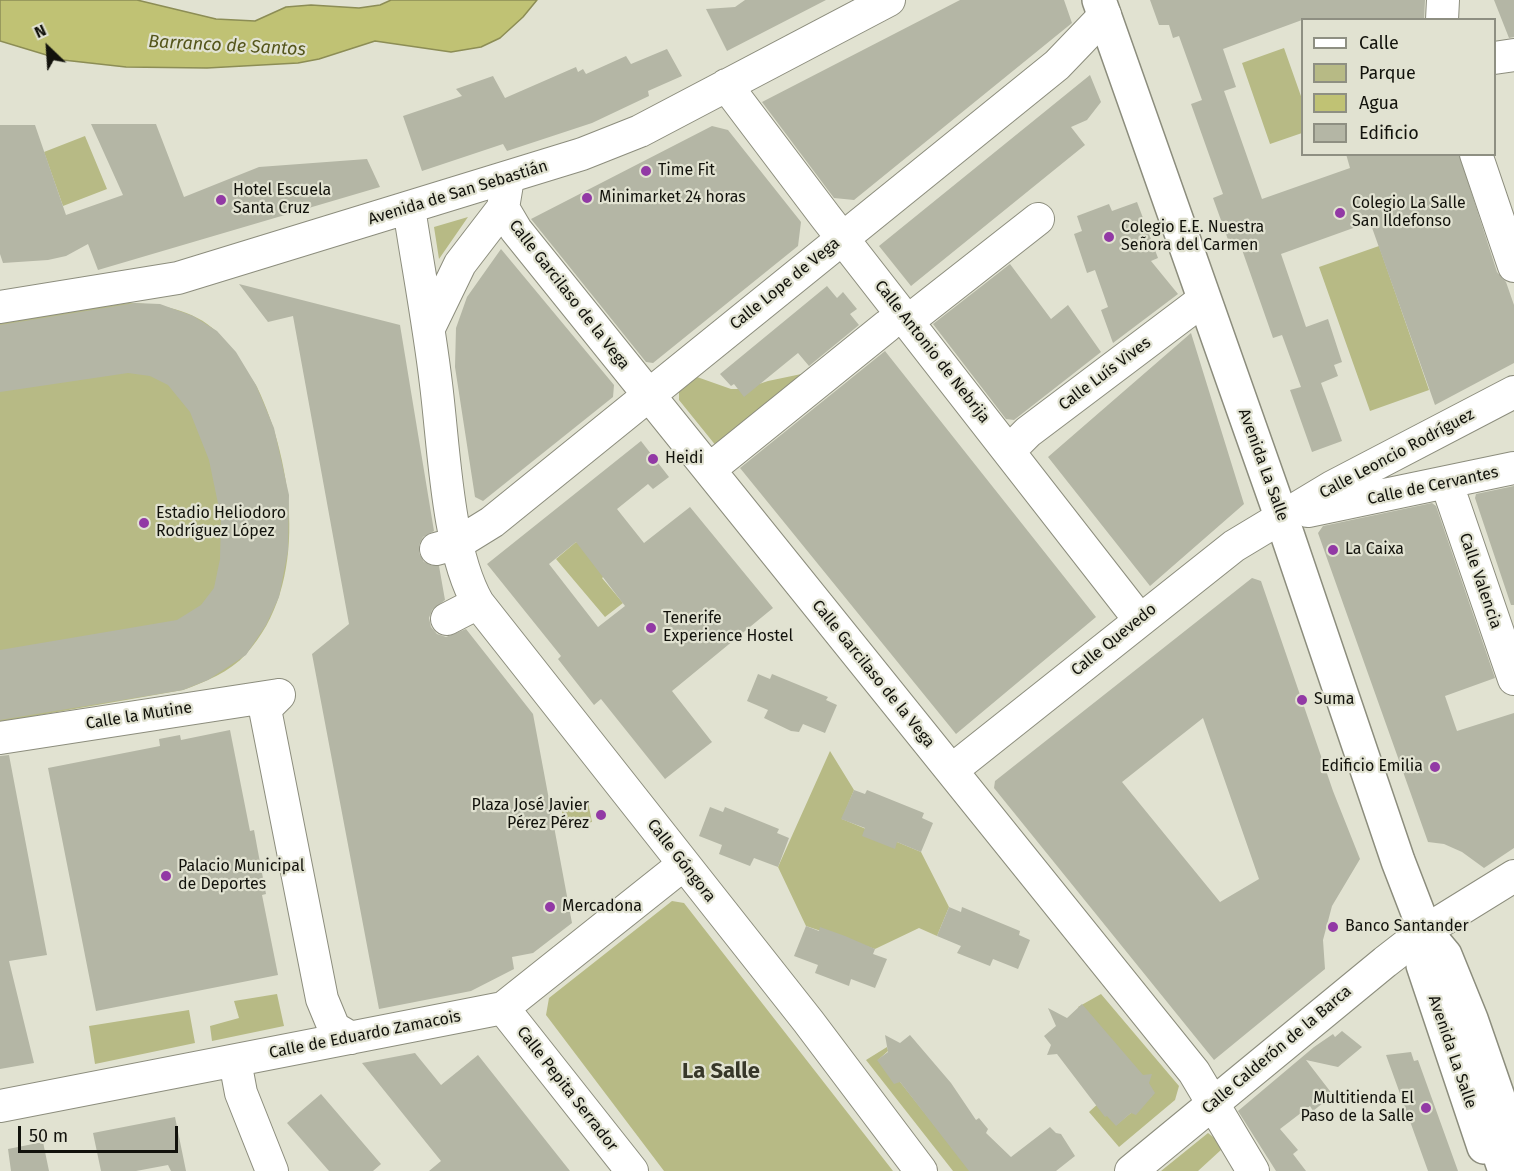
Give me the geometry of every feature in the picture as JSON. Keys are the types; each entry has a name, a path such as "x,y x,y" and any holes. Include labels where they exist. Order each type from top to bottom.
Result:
{"main road":[{"name":"Avenida La Salle","path":"1102,8 1281,516 1395,853 1425,931 1445,955 1471,1019 1514,1143"},
{"name":"Avenida La Salle","path":"1425,931 1423,965 1492,1171"},
{"path":"1425,931 1433,962 1505,1171"}],"street":[{"name":"Avenida de San Sebastián","path":"0,307 178,278 409,208 505,193 621,139 889,0"},
{"path":"1442,18 1443,0"},
{"name":"Calle Lope de Vega","path":"447,546 492,522 1057,65 1102,8"},
{"path":"1496,58 1514,55"},
{"name":"Calle Antonio de Nebrija","path":"726,85 842,238 897,324 1009,451 1139,619"},
{"path":"1477,156 1514,266"},
{"path":"429,328 460,264 505,193"},
{"name":"Calle Garcilaso de la Vega","path":"505,193 516,230 1194,1072 1214,1102 1253,1171"},
{"name":"Calle Góngora","path":"409,208 429,328 445,462 447,546 464,572 478,603 684,864 921,1171"},
{"path":"720,461 897,324 1038,219"},
{"name":"Calle Luís Vives","path":"1009,451 1029,432 1203,300"},
{"name":"Calle Leoncio Rodríguez","path":"1281,516 1514,392"},
{"name":"Calle de Cervantes","path":"1281,516 1514,468"},
{"name":"Calle Valencia","path":"1447,483 1514,679"},
{"name":"Calle Quevedo","path":"952,770 1139,619 1234,546 1281,516"},
{"path":"447,619 478,603"},
{"name":"Calle la Mutine","path":"0,738 279,695 286,706 351,1038"},
{"name":"Calle de Eduardo Zamacois","path":"0,1106 502,1008 684,864"},
{"name":"Calle Calderón de la Barca","path":"1131,1171 1340,998 1425,931 1514,876"},
{"name":"Calle Pepita Serrador","path":"502,1008 632,1171"},
{"path":"235,1061 241,1093 272,1171"}],"green space":[{"path":"1284,48 1301,96 1301,133 1270,144 1242,63"},
{"path":"85,136 107,189 63,206 44,152"},
{"path":"468,217 439,259 434,227"},
{"path":"1379,246 1429,390 1370,411 1319,267"},
{"name":"Estadio Heliodoro Rodríguez López","path":"128,303 175,309 208,324 222,338 257,387 270,418 287,487 289,524 287,560 280,594 266,626 246,654 225,671 208,680 183,690 0,722 0,322"},
{"path":"811,372 721,452 679,400 679,392 697,377 731,389 744,389 768,381"},
{"path":"576,542 619,564 602,578 623,603 605,617 556,559"},
{"path":"830,751 854,790 842,819 921,852 949,907 937,936 919,928 875,949 806,926 778,867"},
{"path":"588,802 592,822 565,827 561,807"},
{"path":"672,901 684,903 893,1171 664,1171 546,1015 549,998"},
{"path":"277,994 284,1026 212,1041 210,1026 239,1018 234,1001"},
{"path":"1101,994 1179,1086 1175,1100 1119,1147 1089,1112 1101,1101 1116,1125 1152,1096 1078,1007"},
{"path":"189,1010 195,1043 95,1064 89,1026"},
{"path":"887,1047 888,1051 878,1060 885,1063 971,1171 953,1171 866,1060"},
{"path":"1208,1133 1217,1140 1222,1149 1198,1171 1161,1171"}],"water":[{"name":"Barranco de Santos","path":"0,0 137,0 216,19 255,21 286,7 311,5 359,8 380,5 391,0 537,0 523,17 500,38 481,47 451,52 375,41 319,59 298,63 207,68 126,67 63,60 0,41"}],"building":[{"path":"745,0 826,0 727,51 706,9 735,7"},
{"path":"960,0 1064,0 1072,23 854,200 834,198 762,102"},
{"path":"1150,0 1425,0 1424,18 1301,18 1301,20 1223,49 1236,87 1224,91 1262,199 1350,168 1347,156 1460,156 1497,272 1506,282 1514,305 1514,363 1435,405 1370,222 1281,254 1306,327 1328,319 1342,362 1334,365 1338,376 1321,383 1342,441 1312,452 1290,390 1301,387 1282,335 1273,338 1240,244 1231,248 1213,198 1223,194 1191,104 1202,100 1179,36 1173,38 1169,25 1159,25"},
{"path":"1494,0 1514,0 1514,37 1509,38"},
{"path":"667,49 682,76 648,91 649,96 592,123 507,151 503,144 422,171 403,116 462,96 456,89 493,76 505,98 576,67 578,72 583,69 586,74 626,56 631,64"},
{"path":"1090,75 1101,102 1087,120 1071,127 1085,145 911,286 879,246"},
{"name":"Hotel Escuela Santa Cruz","path":"91,124 156,124 184,197 259,167 367,159 380,187 98,270 88,244 66,256 48,260 3,263 0,254 0,125 35,125 66,215 123,195"},
{"path":"712,126 728,130 801,222 798,246 653,363 646,362 531,219"},
{"path":"1137,202 1158,258 1151,261 1178,294 1113,343 1101,310 1108,307 1095,270 1087,273 1074,234 1082,231 1077,216 1109,204 1112,211"},
{"path":"501,249 614,385 613,397 483,501 475,497 455,367 456,328 467,297"},
{"path":"1010,264 1051,319 1068,305 1101,352 1014,420 1006,419 933,324"},
{"path":"239,284 400,325 434,531 423,537 419,545 419,553 424,562 439,566 445,600 432,610 429,618 431,627 437,634 446,637 466,629 533,714 572,923 533,953 512,957 514,969 471,991 379,1009 312,654 349,624 293,316 268,322"},
{"path":"827,286 837,298 843,292 857,309 850,314 859,325 809,366 798,353 744,397 734,384 731,386 720,374"},
{"path":"135,303 160,304 193,316 217,331 236,352 256,385 274,428 289,495 288,551 279,597 266,625 246,655 208,680 183,690 0,720 0,650 177,620 201,605 214,588 220,559 221,518 209,460 190,412 168,385 150,376 128,373 0,392 0,325"},
{"path":"1191,333 1244,504 1150,586 1048,457"},
{"path":"885,351 1096,617 956,734 740,468"},
{"path":"641,441 669,477 653,489 648,484 617,509 644,543 690,507 773,608 672,691 712,742 665,779 601,699 594,705 558,659 561,656 487,564","holes":["576,542 625,606 598,627 549,564"]},
{"path":"1514,486 1514,605 1511,605 1475,498 1476,494"},
{"path":"1432,503 1436,506 1495,678 1445,696 1457,731 1514,713 1514,848 1484,868 1462,852 1444,844 1428,842 1318,533 1323,526"},
{"path":"1252,578 1261,581 1333,791 1360,859 1332,906 1323,940 1325,969 1214,1060 994,788 995,781","holes":["1203,718 1259,879 1220,902 1122,782"]},
{"path":"758,674 770,679 772,674 828,697 826,700 837,705 825,733 803,724 799,732 791,731 764,718 768,710 747,701"},
{"name":"Palacio Municipal de Deportes","path":"230,730 250,831 254,830 266,894 262,895 278,975 96,1011 48,768 160,746 159,739 180,735 181,740"},
{"path":"9,755 47,955 9,961 34,1063 0,1069 0,756"},
{"path":"854,790 865,794 867,790 924,813 922,818 933,823 921,852 897,842 895,849 862,836 865,828 841,819"},
{"path":"710,807 723,812 725,807 779,829 777,833 789,838 778,867 754,858 750,866 719,854 722,845 699,836"},
{"path":"949,907 961,912 962,907 1020,931 1019,935 1030,940 1018,969 993,959 990,966 957,953 961,946 937,936"},
{"path":"806,926 819,931 820,927 845,936 875,949 873,954 887,959 875,988 851,979 849,986 815,973 818,965 794,956"},
{"path":"1082,1004 1143,1075 1152,1074 1149,1083 1155,1093 1136,1115 1131,1113 1116,1126 1107,1116 1105,1117 1057,1054 1047,1055 1051,1045 1044,1036 1056,1026 1048,1008 1067,1018"},
{"path":"1342,1031 1362,1047 1338,1067 1306,1060 1333,1095 1313,1111 1310,1106 1280,1129 1298,1150 1293,1154 1306,1171 1276,1171 1238,1111 1314,1047 1333,1034 1335,1037"},
{"path":"885,1035 900,1043 910,1035 951,1083 976,1120 979,1118 988,1129 986,1133 1011,1157 1050,1127 1056,1133 1061,1134 1075,1156 1056,1171 969,1171 900,1082 894,1084 877,1060 888,1052"},
{"path":"1411,1052 1414,1061 1418,1060 1458,1171 1428,1171 1386,1055"},
{"path":"415,1053 441,1085 478,1055 570,1171 429,1171 441,1161 362,1063"},
{"path":"321,1094 381,1164 373,1171 329,1171 287,1123"},
{"path":"175,1117 186,1171 171,1171 168,1165 136,1171 101,1171 93,1133"},
{"path":"43,1142 49,1171 11,1171 8,1149"}],"place":[{"name":"Time Fit","path":"646,171"},
{"name":"Minimarket 24 horas","path":"587,198"},
{"name":"Hotel Escuela Santa Cruz","path":"221,200"},
{"name":"Colegio La Salle San Ildefonso","path":"1340,213"},
{"name":"Colegio E.E. Nuestra Señora del Carmen","path":"1109,237"},
{"name":"Heidi","path":"653,459"},
{"name":"Estadio Heliodoro Rodríguez López","path":"144,523"},
{"name":"La Caixa","path":"1333,550"},
{"name":"Tenerife Experience Hostel","path":"651,628"},
{"name":"Suma","path":"1302,700"},
{"name":"Edificio Emilia","path":"1435,767"},
{"name":"Plaza José Javier Pérez Pérez","path":"601,815"},
{"name":"Palacio Municipal de Deportes","path":"166,876"},
{"name":"Mercadona","path":"550,907"},
{"name":"Banco Santander","path":"1333,927"},
{"name":"Multitienda El Paso de la Salle","path":"1426,1108"}],"district":[{"name":"La Salle","path":"721,1072"}]}
